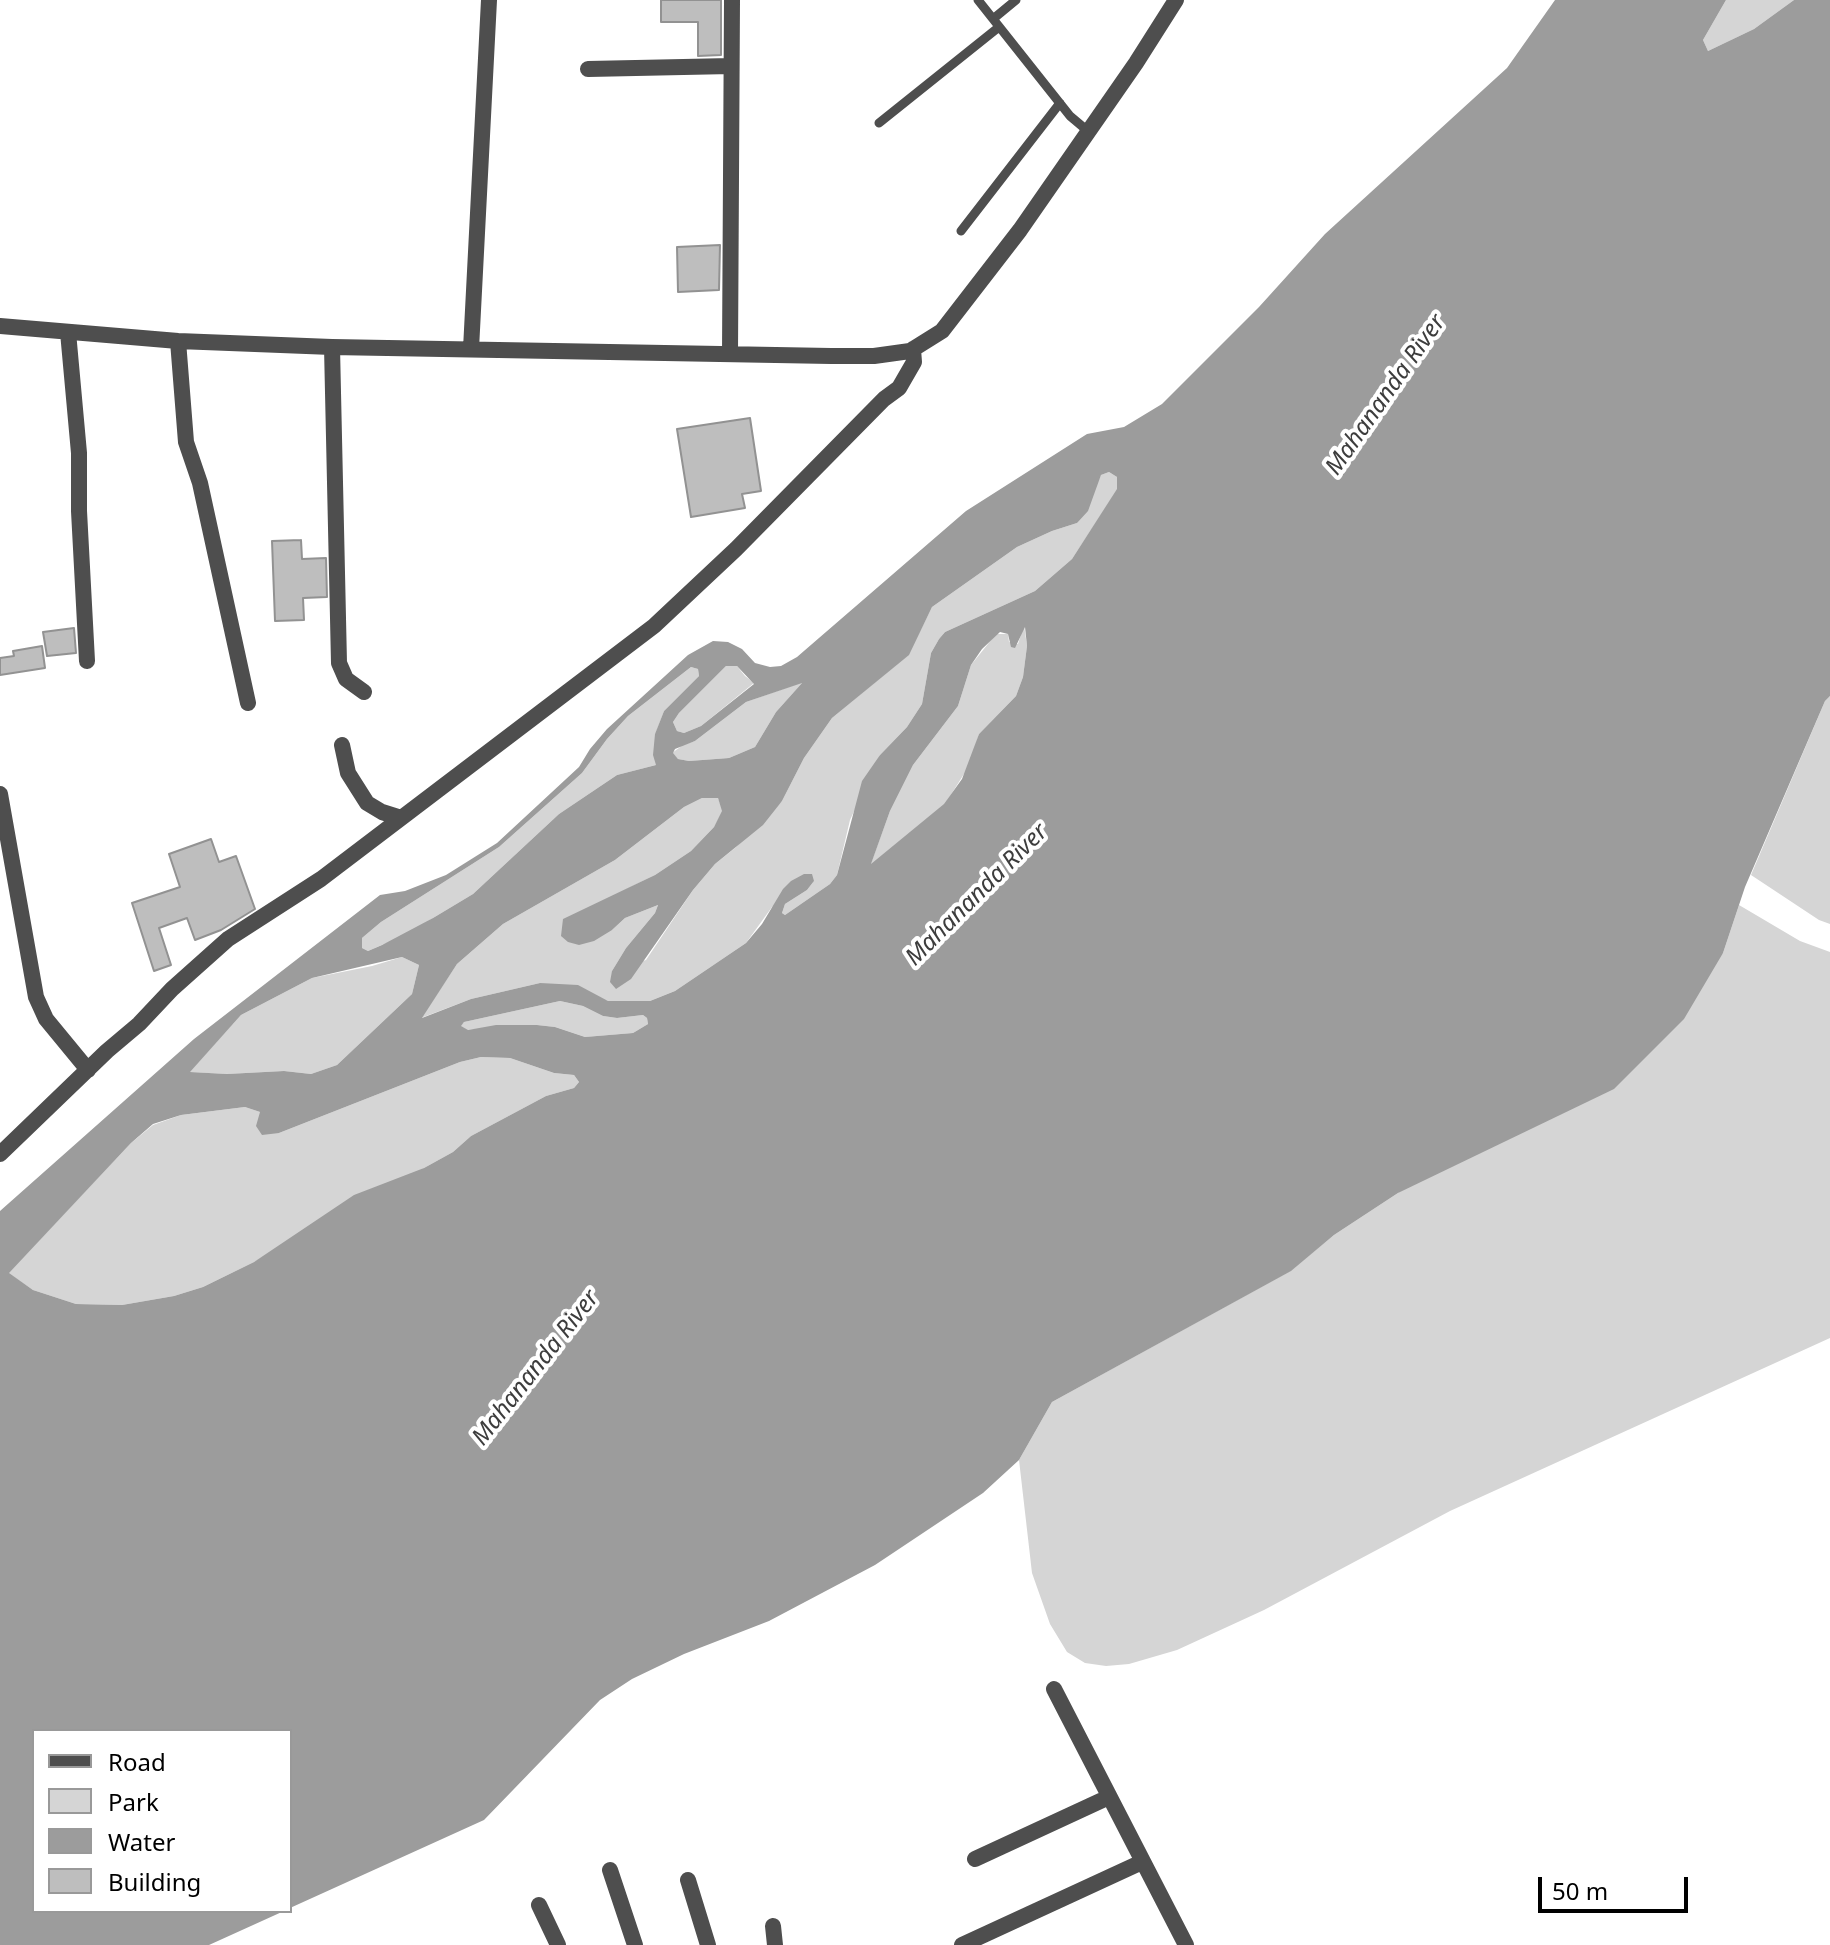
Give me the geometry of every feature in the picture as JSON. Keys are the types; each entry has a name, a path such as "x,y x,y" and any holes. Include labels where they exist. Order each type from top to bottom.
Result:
{"street":[{"path":"471,349 489,0"},
{"path":"730,354 732,0"},
{"path":"0,326 178,341 332,347 874,356 913,349 942,331 1020,230 1176,0"},
{"path":"588,69 731,66"},
{"path":"68,332 79,453 87,661"},
{"path":"178,341 186,442 200,483 248,703"},
{"path":"332,347 339,663 346,679 364,692"},
{"path":"0,1154 228,939 321,879 654,626 736,549 884,399 899,388 914,362 913,349"},
{"path":"342,745 348,773 367,803 401,818"},
{"path":"0,794 36,997 46,1019 88,1070"},
{"path":"1054,1689 1186,1945"},
{"path":"975,1859 1109,1797"},
{"path":"962,1945 1142,1862"},
{"path":"610,1870 635,1945"},
{"path":"688,1880 708,1945"},
{"path":"539,1905 558,1945"},
{"path":"773,1926 775,1945"}],"lane":[{"path":"978,0 1060,103 1089,132"},
{"path":"879,123 996,23 1016,0"},
{"path":"961,231 1060,103"}],"green space":[{"path":"1726,0 1794,0 1754,29 1708,51 1703,40"},
{"path":"1109,472 1117,477 1118,489 1072,559 1035,591 945,632 939,639 931,653 922,704 907,727 880,755 850,820 837,875 830,884 785,915 782,913 785,904 807,890 814,881 772,907 746,943 675,991 650,1001 608,1001 540,983 471,999 421,1018 457,964 503,924 615,860 684,807 702,798 718,798 723,811 714,827 691,851 655,875 595,905 612,930 625,918 658,905 612,971 646,960 693,890 715,864 782,801 804,758 832,718 908,655 932,607 1017,547 1077,523 1101,475"},
{"path":"1024,625 1027,646 1023,677 1016,696 979,734 969,766 945,804 870,866 890,811 913,765 958,706 971,665 996,634 1008,634 1009,642 1018,644"},
{"path":"726,666 737,666 754,683 701,726 684,733 677,731 673,722 679,713"},
{"path":"691,667 698,669 699,676 664,711 655,735 656,765 617,775 559,814 473,894 407,934 368,951 362,948 362,938 381,922 499,847 582,773 628,716"},
{"path":"803,682 776,712 755,747 729,758 689,761 678,759 672,753 695,741 746,702"},
{"path":"1830,696 1830,924 1751,875 1825,701"},
{"path":"1739,905 1800,941 1830,952 1830,1338 1450,1511 1264,1610 1177,1650 1129,1664 1106,1666 1085,1663 1067,1652 1050,1624 1032,1573 1019,1460 1052,1402 1290,1271 1334,1235 1398,1193 1723,953"},
{"path":"402,957 419,965 412,994 337,1065 311,1074 284,1071 189,1072 241,1015 312,978"},
{"path":"560,1001 583,1006 603,1016 643,1015 648,1024 633,1033 585,1037 555,1027 537,1025 467,1030 460,1026 464,1022"},
{"path":"481,1057 510,1058 554,1073 574,1075 579,1082 574,1088 546,1096 471,1136 453,1152 203,1287 174,1296 122,1305 76,1304 33,1290 8,1273 131,1143 153,1125 181,1115 245,1107 260,1112 260,1118 279,1133 460,1062"}],"water":[{"name":"Mahananda River","path":"1555,0 1726,0 1703,40 1708,51 1754,29 1794,0 1830,0 1830,696 1825,701 1745,887 1723,953 1684,1019 1614,1089 1398,1193 1334,1235 1291,1271 1052,1402 1019,1460 983,1493 875,1565 769,1621 684,1654 632,1679 600,1700 484,1820 292,1907 292,1729 32,1729 32,1913 280,1913 209,1945 0,1945 0,1211 194,1039 380,895 405,891 446,875 497,843 579,767 607,729 688,655 713,641 728,642 742,649 755,663 781,666 797,657 966,511 1087,434 1124,427 1162,404 1259,307 1325,234 1507,68","holes":["1109,472 1117,477 1117,489 1072,559 1035,591 945,632 939,639 931,653 922,704 862,781 837,875 830,884 785,915 782,913 785,904 807,890 814,881 812,874 804,874 791,881 746,943 675,991 650,1001 608,1001 578,985 540,983 471,999 422,1018 457,964 503,924 615,860 684,807 702,798 718,798 722,811 714,827 691,851 655,875 563,919 561,936 579,945 594,941 625,918 658,905 626,948 612,971 610,982 616,989 631,979 693,890 715,864 763,825 782,801 804,758 832,718 909,655 932,607 1017,547 1077,523 1088,511 1101,475","1025,627 1027,646 1023,677 1016,696 979,734 962,779 944,804 871,864 890,811 913,765 958,706 971,665 1000,632 1008,634 1011,647 1015,648","726,666 737,666 754,684 701,726 684,733 677,731 673,722","691,667 698,669 699,676 664,711 655,734 653,755 656,765 617,775 559,814 473,894 382,945 368,951 362,948 362,938 381,922 499,847 582,773 628,716","802,683 776,712 755,747 729,758 689,761 678,759 673,753 675,749 695,741 746,702","402,957 419,965 412,994 337,1065 311,1074 284,1071 190,1072 241,1015 312,978","560,1001 583,1006 603,1016 643,1015 648,1024 633,1033 585,1037 555,1027 537,1025 496,1025 468,1030 461,1026 464,1022","481,1057 510,1058 554,1073 574,1075 579,1082 574,1088 546,1096 471,1136 453,1152 424,1168 354,1195 254,1262 203,1287 174,1296 122,1305 76,1304 33,1290 9,1273 131,1143 153,1124 181,1115 245,1107 260,1112 256,1126 262,1135 279,1133 460,1062"]}],"building":[{"path":"661,0 721,0 721,55 698,56 698,22 661,22"},
{"path":"720,245 719,290 678,292 677,247"},
{"path":"750,418 761,491 742,494 745,508 691,517 677,429"},
{"path":"301,540 302,559 326,558 327,597 303,598 304,620 275,621 272,541"},
{"path":"74,628 76,653 47,656 43,632"},
{"path":"42,646 45,668 0,675 0,658 14,656 13,651"},
{"path":"211,839 219,862 236,856 255,909 221,930 195,940 187,918 159,928 171,965 154,971 132,903 180,887 169,854"}]}
